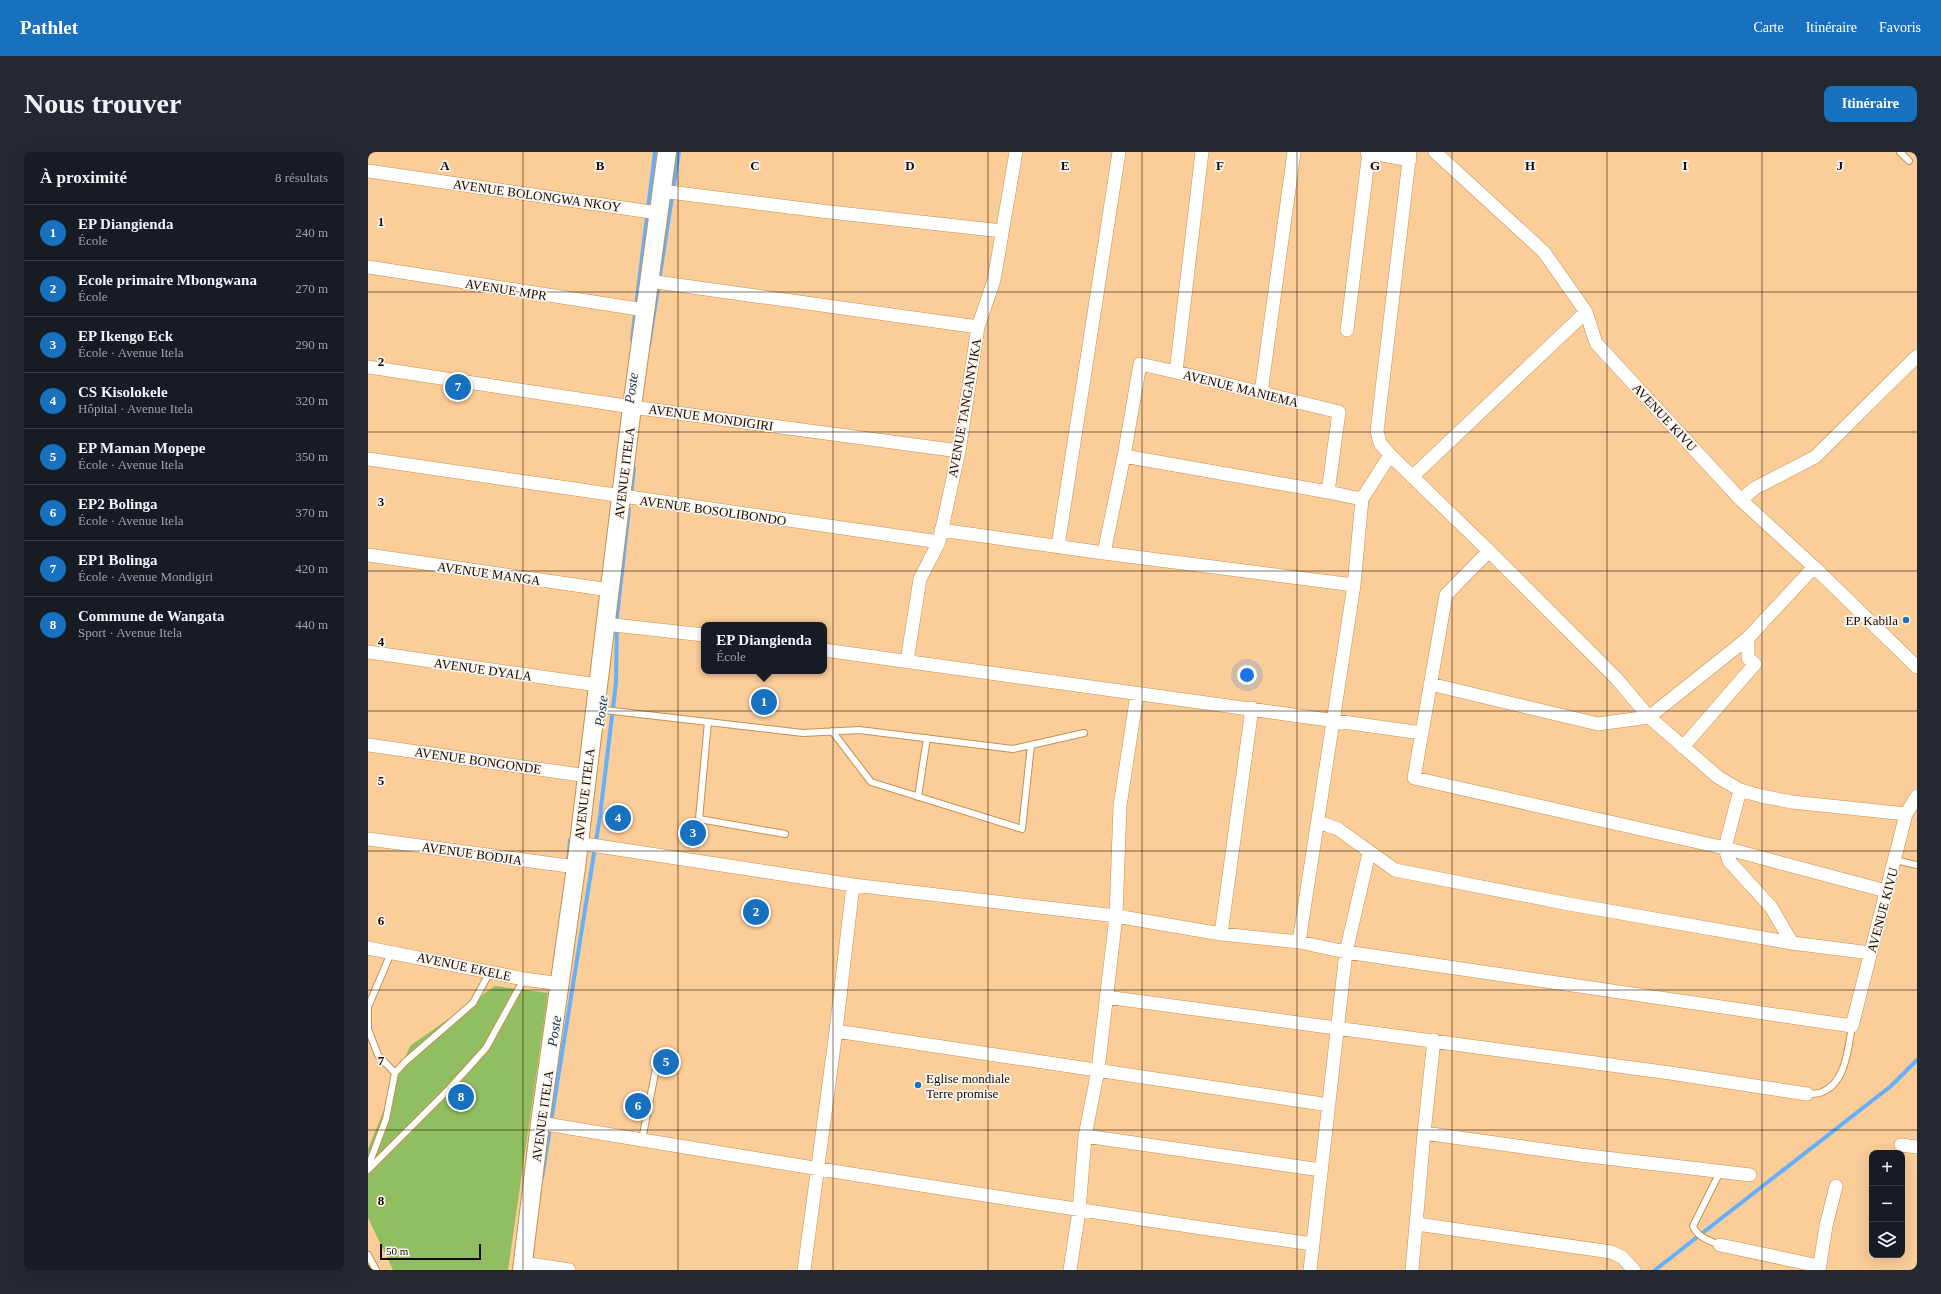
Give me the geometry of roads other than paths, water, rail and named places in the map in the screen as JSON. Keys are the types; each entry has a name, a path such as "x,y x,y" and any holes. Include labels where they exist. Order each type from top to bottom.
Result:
{"street":[{"name":"AVENUE ITELA","path":"522,1266 540,1123 561,984 578,843 588,776 594,709 606,624 632,406 667,152"},
{"name":"AVENUE TANGANYIKA","path":"907,661 920,579 940,536 958,451 978,327 994,280 1016,152"},
{"path":"1058,546 1119,152"},
{"name":"AVENUE MANIEMA","path":"1202,152 1176,372 1339,412 1328,492"},
{"path":"1261,393 1294,152"},
{"path":"1347,330 1368,152 1410,156 1378,431 1380,443 1412,477 1489,551 1616,678 1649,717 1718,777 1740,790 1792,802 1906,814"},
{"name":"AVENUE KIVU","path":"1435,152 1544,252 1586,312 1596,343 1741,500 1917,667"},
{"name":"AVENUE BOLONGWA NKOY","path":"368,171 658,213"},
{"path":"661,191 821,212 1002,231"},
{"name":"AVENUE MPR","path":"368,267 645,310"},
{"path":"649,281 978,327"},
{"path":"1412,477 1586,312"},
{"path":"1741,500 1755,488 1815,457 1917,356"},
{"path":"1104,553 1124,456 1140,364 1176,372"},
{"name":"AVENUE MONDIGIRI","path":"368,368 958,451"},
{"path":"1299,942 1354,585 1362,499 1390,455"},
{"path":"1124,456 1362,499"},
{"name":"AVENUE BOSOLIBONDO","path":"368,459 621,496 940,536 1058,546 1354,585"},
{"path":"1489,551 1446,595 1414,778 1725,848 1886,891"},
{"name":"AVENUE MANGA","path":"368,555 610,590"},
{"path":"1430,684 1598,724 1649,717 1748,638 1814,568"},
{"path":"606,624 701,635"},
{"path":"1683,747 1755,664 1748,658 1748,638"},
{"path":"827,650 1137,694 1252,708 1422,733"},
{"name":"AVENUE DYALA","path":"368,652 598,685"},
{"path":"1070,1270 1079,1211 1085,1136 1098,1070 1116,916 1120,806 1137,694"},
{"path":"1221,934 1252,708"},
{"name":"AVENUE BONGONDE","path":"368,744 588,776"},
{"path":"1740,790 1725,848 1729,861 1771,907 1792,943"},
{"name":"AVENUE KIVU","path":"1852,1026 1906,814 1917,796"},
{"path":"1318,822 1338,829 1369,853 1395,870 1414,875 1792,943 1870,953"},
{"name":"AVENUE BODJIA","path":"368,839 576,867"},
{"path":"578,843 853,885 1116,916 1221,934 1299,942 1346,952 1852,1026"},
{"path":"1310,1270 1346,952 1369,853"},
{"path":"804,1270 836,1031 853,885"},
{"name":"AVENUE EKELE","path":"368,948 392,951 524,979 561,984"},
{"path":"1106,997 1434,1040 1807,1094"},
{"path":"836,1031 1329,1105"},
{"path":"1412,1270 1434,1040"},
{"path":"540,1123 817,1170 1079,1211 1312,1244"},
{"path":"1424,1133 1580,1155 1750,1175"},
{"path":"1085,1136 1321,1170"},
{"path":"1901,1145 1917,1147"},
{"path":"1720,1244 1819,1268 1826,1226 1836,1186"},
{"path":"1417,1224 1611,1252 1622,1258 1634,1270"},
{"path":"522,1266 569,1270"}],"lane":[{"path":"1900,152 1909,161"},
{"path":"594,709 803,733 859,730 1013,749 1084,733"},
{"path":"708,722 699,819 785,834"},
{"path":"832,731 871,782 1022,829 1031,745"},
{"path":"918,797 927,738"},
{"path":"1894,860 1917,865"},
{"path":"392,951 368,1007 368,1029 378,1055 395,1073"},
{"path":"368,1167 386,1120 395,1073 405,1062 473,1003 490,972"},
{"path":"368,1170 450,1089 486,1048 524,979"},
{"path":"1807,1094 1822,1092 1834,1084 1845,1067 1852,1026"},
{"path":"642,1140 659,1053"},
{"path":"1720,1172 1693,1226 1694,1230 1705,1239 1720,1244"},
{"path":"368,1256 376,1270"}],"waterway":[{"path":"632,339 655,152"},
{"name":"Poste","path":"649,346 679,152"},
{"name":"Poste","path":"631,495 634,468"},
{"name":"Poste","path":"542,1178 600,816 616,683 617,616 629,509"},
{"path":"568,863 570,840"},
{"path":"1655,1270 1891,1086 1917,1060"}],"place":[{"name":"EP1 Bolinga","path":"458,387"},
{"name":"EP Kabila","path":"1906,620"},
{"name":"EP Diangienda","path":"764,702"},
{"name":"CS Kisolokele","path":"618,818"},
{"name":"EP Ikengo Eck","path":"693,833"},
{"name":"Ecole primaire Mbongwana","path":"756,912"},
{"name":"EP Maman Mopepe","path":"666,1062"},
{"name":"Eglise mondiale Terre promise","path":"918,1085"},
{"name":"Commune de Wangata","path":"461,1097"},
{"name":"EP2 Bolinga","path":"638,1106"}]}
